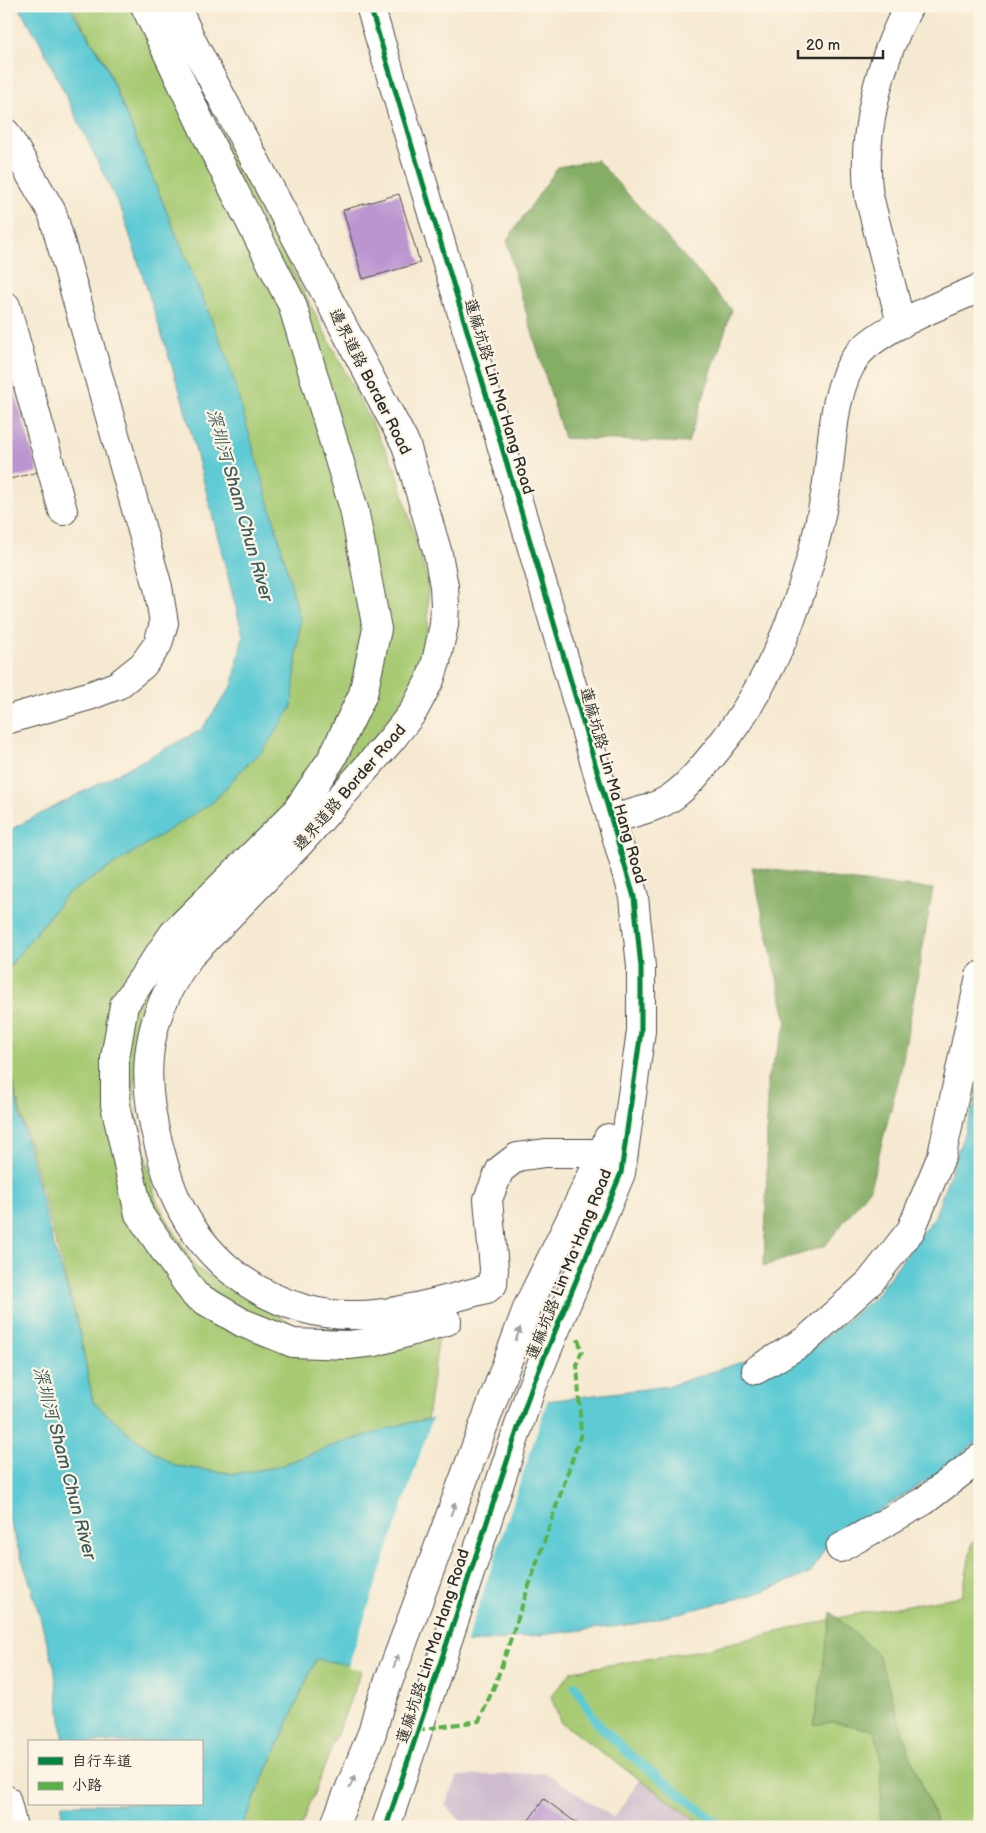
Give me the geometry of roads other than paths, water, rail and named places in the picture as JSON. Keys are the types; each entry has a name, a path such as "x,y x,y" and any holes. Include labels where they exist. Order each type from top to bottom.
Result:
{"street":[{"path":"146,6 214,151 292,304 354,509 377,629 363,694 331,760 295,814 173,934 124,1005 115,1058 115,1105 137,1205 140,1214 195,1294 243,1323 293,1343 348,1345 375,1342 447,1320"},
{"name":"邊界道路 Border Road","path":"176,6 194,45 402,438 416,474 438,554 444,586 445,605 444,625 436,662 430,680 412,712 391,740 299,844 190,956 172,984 157,1019 149,1054 148,1089 154,1128 170,1185 187,1220 200,1239 213,1254 242,1280 286,1303 328,1314 369,1315 393,1312 487,1289 493,1284 494,1269 488,1199 500,1170 517,1157 545,1153 613,1153"},
{"name":"蓮麻坑路 Lin Ma Hang Road","path":"334,1827 372,1733 378,1707 528,1306 613,1153 636,1070 641,1022 640,947 634,897 370,6"},
{"path":"901,324 871,205 866,176 866,158 871,116 890,43 909,6"},
{"path":"6,133 52,212 158,587 164,623 158,644 143,665 118,685 92,695 6,720"},
{"path":"612,819 649,808 671,798 688,783 724,741 761,685 782,640 807,575 822,514 838,402 845,376 863,348 882,334 901,324 980,288"},
{"path":"6,306 63,511"},
{"path":"756,1370 806,1340 870,1282 911,1230 942,1155 980,976"},
{"name":"蓮麻坑路 Lin Ma Hang Road","path":"386,1827 531,1390 621,1173 613,1153"},
{"path":"840,1548 924,1501 980,1458"},
{"path":"6,1798 13,1827"}],"water":[{"name":"深圳河 Sham Chun River","path":"18,6 69,6 104,61 227,357 276,527 300,619 292,707 262,752 245,766 213,802 66,895 12,963 6,978 6,832 201,730 233,684 243,635 183,401 123,214 39,40"},
{"name":"深圳河 Sham Chun River","path":"6,1060 53,1243 78,1325 93,1402 134,1438 175,1466 235,1474 277,1467 332,1446 403,1424 489,1408 669,1386 748,1360 786,1369 874,1298 935,1216 975,1103 980,1071 980,1440 935,1475 827,1544 811,1573 756,1594 635,1624 409,1650 390,1672 316,1659 242,1827 59,1827 62,1806 202,1806 202,1740 64,1740 54,1666 30,1583 6,1512"}],"waterway":[{"path":"575,1686 597,1723 629,1754 722,1827"}]}
